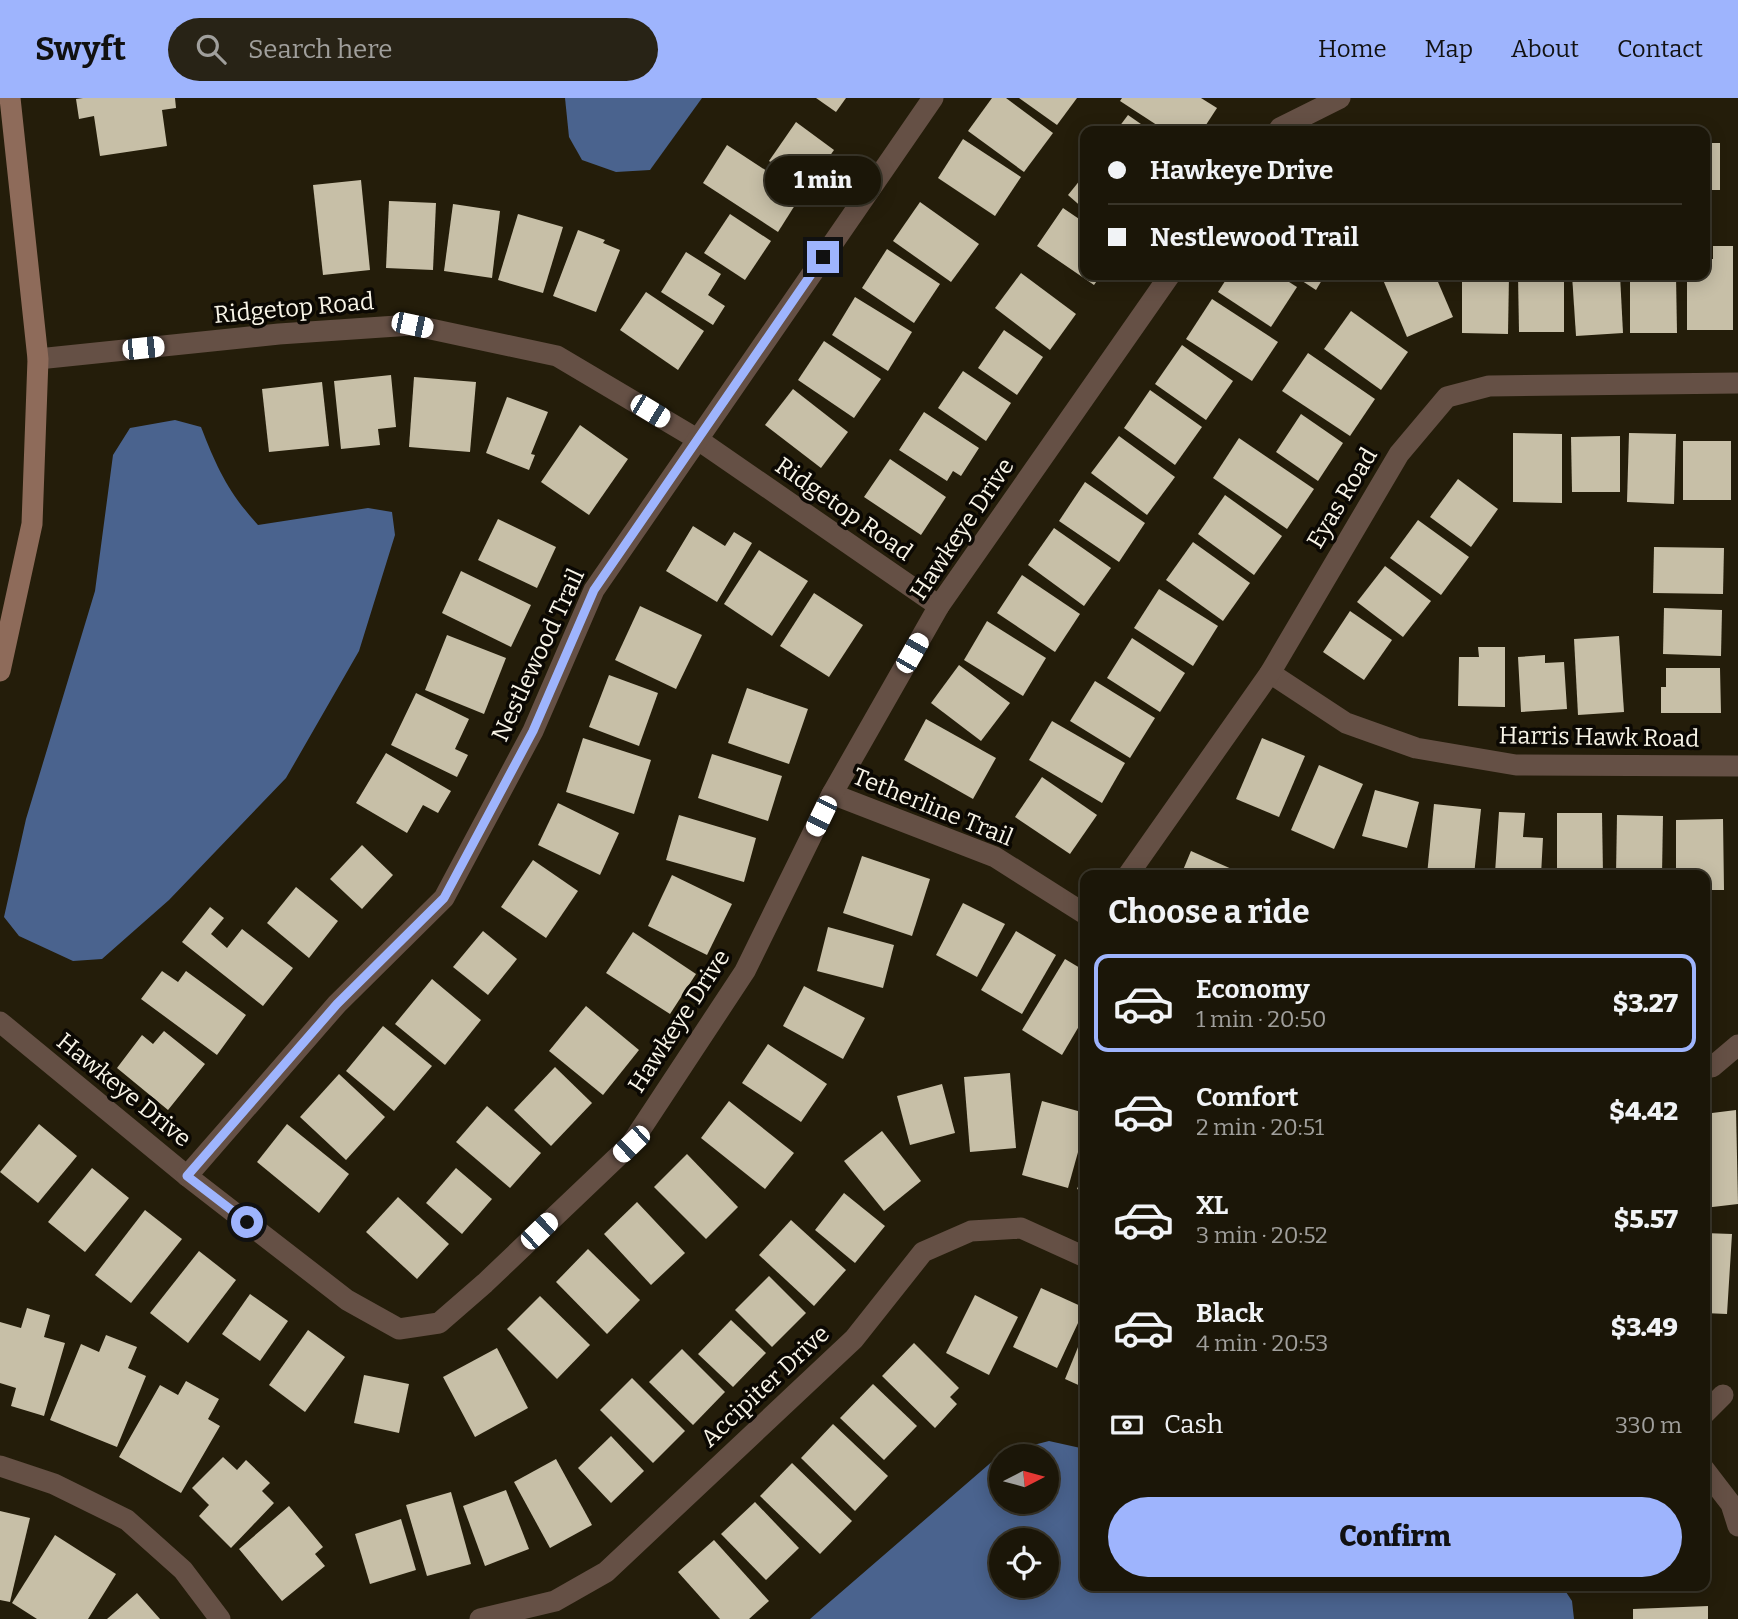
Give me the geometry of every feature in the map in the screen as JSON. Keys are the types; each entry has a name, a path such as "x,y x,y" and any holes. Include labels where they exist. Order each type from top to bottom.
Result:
{"street":[{"path":"0,671 32,524 38,359 10,98"},
{"name":"Nestlewood Trail","path":"187,1176 337,1004 444,898 533,731 594,590 933,98"},
{"path":"1284,126 1340,98"},
{"name":"Hawkeye Drive","path":"0,1023 187,1176 347,1300 399,1329 439,1323 485,1283 631,1144 745,971 832,794 939,606 1167,280"},
{"name":"Ridgetop Road","path":"38,359 279,334 412,325 557,356 697,439 939,606"},
{"name":"Eyas Road","path":"1132,870 1270,673 1399,453 1447,397 1489,386 1738,383"},
{"name":"Harris Hawk Road","path":"1270,673 1346,723 1416,748 1516,765 1738,766"},
{"name":"Tetherline Trail","path":"832,794 995,857 1080,911"},
{"path":"1710,1067 1738,1045"},
{"name":"Accipiter Drive","path":"480,1619 559,1610 606,1572 854,1339 923,1252 971,1231 1021,1228 1080,1255"},
{"path":"1710,1408 1723,1395"},
{"path":"0,1466 54,1484 127,1520 183,1570 220,1619"},
{"path":"1710,1477 1731,1504 1738,1526"}],"water":[{"path":"565,98 702,98 650,170 616,172 582,160 569,137"},
{"path":"175,420 201,427 224,479 258,525 368,508 392,512 395,535 359,651 286,778 169,900 102,959 73,961 19,936 4,917 26,819 95,591 113,455 130,428"},
{"path":"1049,1441 1080,1448 1080,1591 1565,1591 1572,1601 1574,1619 810,1619 989,1464 989,1514 1059,1514 1059,1444 1037,1444"}],"building":[{"path":"175,98 176,108 162,110 167,146 100,156 94,116 79,119 76,99"},
{"path":"816,98 846,98 836,112"},
{"path":"992,98 1006,98 1053,133 1024,172 968,131"},
{"path":"1019,98 1077,98 1057,125"},
{"path":"1122,98 1201,98 1217,108 1205,126 1158,126 1120,101"},
{"path":"1128,115 1144,126 1120,126"},
{"path":"796,122 834,150 807,188 769,161"},
{"path":"963,139 1021,177 995,216 938,178"},
{"path":"1710,143 1720,143 1720,190 1710,190"},
{"path":"727,145 802,194 778,232 703,183"},
{"path":"361,180 370,270 323,275 313,185"},
{"path":"1080,180 1080,206 1068,195"},
{"path":"389,201 436,203 433,270 386,268"},
{"path":"920,202 979,244 951,282 893,241"},
{"path":"453,204 500,211 492,278 444,271"},
{"path":"1063,208 1080,220 1080,275 1037,246"},
{"path":"518,214 563,227 543,293 498,280"},
{"path":"730,214 771,241 745,280 704,253"},
{"path":"578,230 605,240 603,243 620,250 596,312 553,296"},
{"path":"1713,246 1733,246 1733,330 1687,330 1687,280 1710,280 1710,259 1713,259"},
{"path":"887,249 940,284 914,323 862,288"},
{"path":"686,252 721,274 708,295 725,306 713,325 661,292"},
{"path":"1021,273 1076,314 1050,350 995,308"},
{"path":"1226,280 1286,280 1297,287 1271,327 1218,292"},
{"path":"1301,280 1322,280 1316,290"},
{"path":"1383,280 1437,280 1453,317 1407,337"},
{"path":"1462,280 1509,280 1508,334 1462,333"},
{"path":"1518,280 1564,280 1564,332 1519,332"},
{"path":"1572,280 1620,280 1623,333 1576,336"},
{"path":"1630,280 1676,280 1677,333 1630,333"},
{"path":"646,292 704,331 678,370 620,330"},
{"path":"855,297 912,332 888,371 832,335"},
{"path":"1212,299 1278,342 1252,381 1186,339"},
{"path":"1351,311 1408,352 1381,390 1324,349"},
{"path":"1004,330 1043,357 1017,395 978,368"},
{"path":"824,341 881,379 854,418 798,380"},
{"path":"1182,345 1233,381 1206,420 1155,384"},
{"path":"1308,353 1375,399 1350,436 1282,391"},
{"path":"963,371 1011,403 986,441 938,408"},
{"path":"391,375 396,427 378,429 380,445 341,449 334,381"},
{"path":"414,377 476,382 470,452 409,447"},
{"path":"322,382 329,446 269,452 262,389"},
{"path":"793,389 848,432 821,468 765,425"},
{"path":"1150,390 1202,427 1175,465 1124,428"},
{"path":"507,397 548,412 531,454 535,455 529,470 486,453"},
{"path":"924,412 979,448 961,476 953,471 947,481 899,450"},
{"path":"1301,414 1343,443 1318,481 1276,452"},
{"path":"580,425 628,459 589,515 541,482"},
{"path":"1513,433 1562,434 1562,503 1513,502"},
{"path":"1629,433 1676,434 1674,504 1627,502"},
{"path":"1119,436 1175,477 1147,515 1091,473"},
{"path":"1620,436 1620,492 1572,492 1571,437"},
{"path":"1239,438 1314,489 1287,529 1213,478"},
{"path":"1683,441 1731,441 1731,500 1683,500"},
{"path":"890,459 946,497 921,535 864,497"},
{"path":"1458,479 1498,509 1471,547 1430,517"},
{"path":"1085,482 1145,523 1119,562 1059,521"},
{"path":"1225,495 1282,536 1254,575 1198,534"},
{"path":"498,519 556,547 537,588 478,560"},
{"path":"1418,520 1469,557 1441,595 1390,558"},
{"path":"693,526 725,546 734,532 752,543 717,602 666,571"},
{"path":"1054,528 1111,568 1084,606 1028,565"},
{"path":"1193,542 1250,583 1223,621 1166,580"},
{"path":"1654,547 1724,548 1723,594 1653,593"},
{"path":"759,550 808,581 772,636 724,604"},
{"path":"1385,566 1431,601 1403,637 1357,602"},
{"path":"461,571 531,605 511,647 442,613"},
{"path":"1022,575 1080,614 1055,652 997,613"},
{"path":"1159,589 1218,626 1193,666 1134,628"},
{"path":"814,593 863,625 829,677 780,646"},
{"path":"640,606 702,635 676,689 615,660"},
{"path":"1664,608 1722,610 1721,656 1663,654"},
{"path":"1350,611 1392,640 1364,680 1323,652"},
{"path":"987,621 1046,658 1023,696 964,660"},
{"path":"447,635 506,658 484,714 425,690"},
{"path":"1619,636 1624,712 1578,715 1574,639"},
{"path":"1132,638 1185,673 1160,712 1107,678"},
{"path":"1478,647 1505,647 1505,707 1458,706 1459,657 1479,657"},
{"path":"1545,655 1545,663 1564,662 1567,709 1521,712 1518,657"},
{"path":"959,665 1010,703 981,741 931,703"},
{"path":"1666,668 1720,668 1721,713 1661,713 1661,687 1666,687"},
{"path":"609,675 658,693 639,746 589,727"},
{"path":"1095,681 1155,718 1130,758 1070,721"},
{"path":"747,688 808,709 789,764 728,743"},
{"path":"416,693 469,719 455,749 468,755 457,777 391,745"},
{"path":"926,719 996,758 973,799 904,760"},
{"path":"1052,721 1125,763 1102,803 1029,760"},
{"path":"583,738 651,760 634,814 566,792"},
{"path":"1262,738 1305,756 1279,817 1236,799"},
{"path":"386,753 451,791 438,813 423,805 407,833 356,803"},
{"path":"712,754 782,776 768,821 698,798"},
{"path":"1319,765 1363,784 1334,849 1291,830"},
{"path":"1042,777 1097,815 1070,854 1015,817"},
{"path":"1375,790 1419,802 1407,848 1362,836"},
{"path":"558,803 619,833 600,875 538,845"},
{"path":"1434,804 1481,809 1475,870 1427,870"},
{"path":"1499,812 1525,813 1523,837 1543,838 1541,870 1495,870"},
{"path":"1557,813 1602,813 1603,870 1557,870"},
{"path":"679,815 756,838 744,882 666,860"},
{"path":"1617,815 1663,816 1662,870 1616,870"},
{"path":"1723,819 1724,890 1710,890 1710,870 1676,870 1676,820"},
{"path":"362,845 393,875 362,909 330,879"},
{"path":"1191,851 1234,870 1183,870"},
{"path":"862,856 930,879 912,936 843,913"},
{"path":"533,860 578,891 546,938 501,907"},
{"path":"672,875 732,904 707,955 648,926"},
{"path":"296,887 338,921 309,958 267,923"},
{"path":"963,903 1005,924 977,977 936,955"},
{"path":"210,907 224,918 211,934 227,948 242,929 293,968 263,1006 182,942"},
{"path":"828,927 894,945 883,988 817,971"},
{"path":"483,931 517,959 488,995 453,967"},
{"path":"1016,931 1056,955 1022,1014 981,990"},
{"path":"633,932 696,974 670,1014 606,973"},
{"path":"1065,959 1080,968 1080,1024 1062,1055 1022,1030"},
{"path":"162,971 178,982 186,971 246,1015 217,1055 141,999"},
{"path":"432,979 481,1020 445,1065 395,1024"},
{"path":"804,986 865,1018 843,1059 783,1026"},
{"path":"586,1006 639,1050 603,1095 549,1051"},
{"path":"383,1026 432,1066 394,1111 346,1071"},
{"path":"164,1031 205,1064 168,1110 117,1068 142,1035 153,1044"},
{"path":"768,1044 827,1084 801,1122 742,1083"},
{"path":"555,1067 592,1103 551,1146 514,1110"},
{"path":"1010,1073 1016,1148 970,1152 964,1077"},
{"path":"339,1074 385,1117 346,1160 300,1117"},
{"path":"942,1084 955,1133 910,1145 897,1096"},
{"path":"729,1101 794,1153 765,1189 701,1138"},
{"path":"1042,1101 1080,1112 1080,1145 1068,1188 1022,1175"},
{"path":"487,1106 541,1153 510,1188 456,1142"},
{"path":"1736,1110 1738,1204 1710,1207 1710,1113"},
{"path":"39,1124 77,1156 38,1203 0,1172"},
{"path":"287,1124 349,1174 319,1213 257,1162"},
{"path":"882,1131 921,1181 884,1211 844,1161"},
{"path":"687,1154 738,1207 706,1239 654,1187"},
{"path":"92,1168 129,1198 85,1252 48,1222"},
{"path":"456,1168 492,1199 462,1234 426,1203"},
{"path":"844,1193 885,1226 855,1263 815,1230"},
{"path":"398,1197 449,1244 417,1279 366,1232"},
{"path":"637,1202 685,1253 651,1285 604,1234"},
{"path":"145,1210 182,1239 131,1303 95,1275"},
{"path":"791,1220 846,1270 814,1306 759,1255"},
{"path":"1710,1233 1732,1234 1727,1314 1710,1313"},
{"path":"588,1249 640,1300 607,1334 556,1282"},
{"path":"199,1251 236,1280 188,1343 150,1313"},
{"path":"769,1276 806,1313 772,1347 735,1310"},
{"path":"1041,1288 1080,1306 1080,1319 1057,1368 1013,1347"},
{"path":"250,1294 288,1321 260,1361 222,1334"},
{"path":"975,1295 1018,1317 989,1375 946,1353"},
{"path":"540,1296 590,1345 557,1379 507,1329"},
{"path":"27,1308 50,1315 44,1337 65,1343 44,1416 11,1406 16,1388 0,1383 0,1322 21,1328"},
{"path":"731,1320 766,1353 733,1387 698,1354"},
{"path":"308,1330 345,1357 305,1412 269,1385"},
{"path":"106,1335 137,1347 128,1368 146,1376 117,1447 50,1420 81,1344 99,1352"},
{"path":"1080,1342 1080,1386 1065,1379"},
{"path":"914,1343 959,1388 950,1397 957,1404 935,1428 882,1376"},
{"path":"497,1348 528,1408 475,1437 443,1377"},
{"path":"682,1349 725,1392 693,1425 649,1382"},
{"path":"364,1375 409,1384 399,1433 354,1423"},
{"path":"632,1378 685,1431 653,1463 600,1410"},
{"path":"186,1381 219,1399 208,1419 220,1426 181,1493 119,1457 160,1385 178,1395"},
{"path":"873,1384 917,1426 884,1460 840,1418"},
{"path":"833,1424 888,1476 855,1511 801,1458"},
{"path":"611,1436 644,1471 611,1503 578,1468"},
{"path":"223,1457 237,1470 246,1460 270,1483 262,1491 274,1503 231,1548 199,1516 209,1505 192,1488"},
{"path":"556,1459 592,1525 550,1548 514,1482"},
{"path":"792,1463 852,1521 820,1554 760,1496"},
{"path":"506,1490 529,1549 485,1566 463,1506"},
{"path":"451,1492 471,1564 427,1576 406,1505"},
{"path":"755,1502 799,1548 766,1580 721,1534"},
{"path":"289,1506 323,1547 315,1554 325,1566 282,1601 239,1549"},
{"path":"0,1511 30,1518 10,1602 0,1600"},
{"path":"401,1519 416,1570 370,1584 355,1534"},
{"path":"55,1535 116,1574 88,1619 37,1619 12,1603"},
{"path":"714,1540 769,1601 749,1619 720,1619 678,1572"},
{"path":"137,1593 160,1619 107,1619"},
{"path":"1708,1606 1708,1619 1633,1619 1633,1609"}],"route":[{"path":"247,1222 187,1176 337,1004 444,898 533,731 594,590 823,257"}]}
